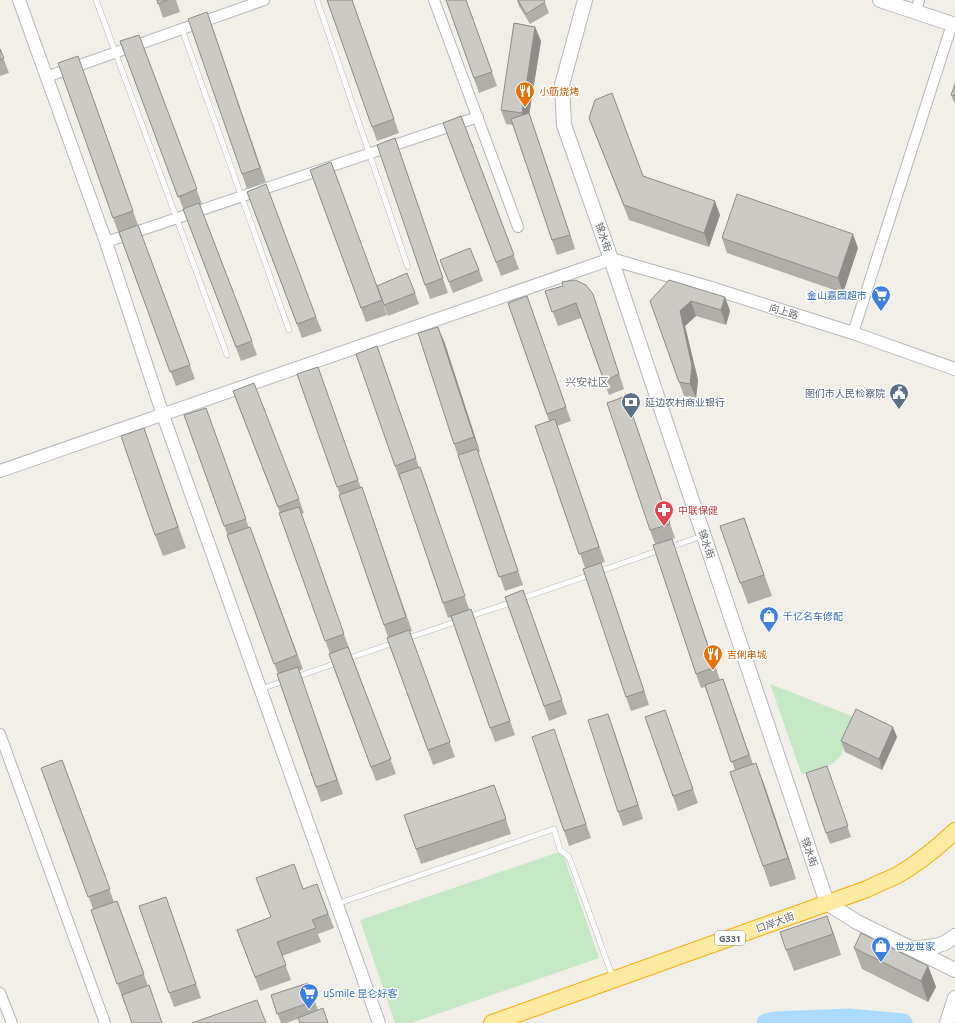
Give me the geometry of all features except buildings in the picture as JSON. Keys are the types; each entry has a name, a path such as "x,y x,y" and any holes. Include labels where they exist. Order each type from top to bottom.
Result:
{"highway":[{"name":"口岸大街","path":"492,1023 827,903 896,876 942,843 955,831"}],"main road":[{"name":"锦水街","path":"585,0 562,85 564,124 611,259 827,903"},
{"path":"880,0 917,6 953,24"},
{"path":"827,903 857,922 955,970"},
{"path":"912,949 936,946 955,936"},
{"path":"947,1023 954,1002"}],"street":[{"path":"19,0 106,242 163,415 380,1023"},
{"path":"46,76 264,0"},
{"path":"434,0 518,227"},
{"path":"853,333 953,24"},
{"path":"106,242 478,117"},
{"path":"0,471 611,259"},
{"name":"向上路","path":"611,259 853,333 955,369"},
{"path":"0,734 105,1023"},
{"path":"0,993 12,1023"}],"lane":[{"path":"96,0 226,355"},
{"path":"317,0 408,268"},
{"path":"182,29 289,330"},
{"path":"261,689 704,535"},
{"path":"337,904 554,829 560,850 569,857 613,980"}],"green space":[{"path":"770,684 857,718 840,757 832,764 802,775"},
{"path":"562,851 599,958 411,1023 395,1023 360,920"}],"waterway":[{"path":"766,1023 775,1021 849,1018 903,1023"}],"place":[{"name":"小筋烧烤","path":"525,108"},
{"name":"金山嘉园超市","path":"881,312"},
{"name":"图们市人民检察院","path":"899,410"},
{"name":"延边农村商业银行","path":"631,419"},
{"name":"中联保健","path":"664,527"},
{"name":"千亿名车修配","path":"769,633"},
{"name":"吉俐串城","path":"713,671"},
{"name":"世龙世家","path":"881,963"},
{"name":"uSmile 昆仑好客","path":"309,1010"}],"district":[{"name":"兴安社区","path":"587,381"}]}
